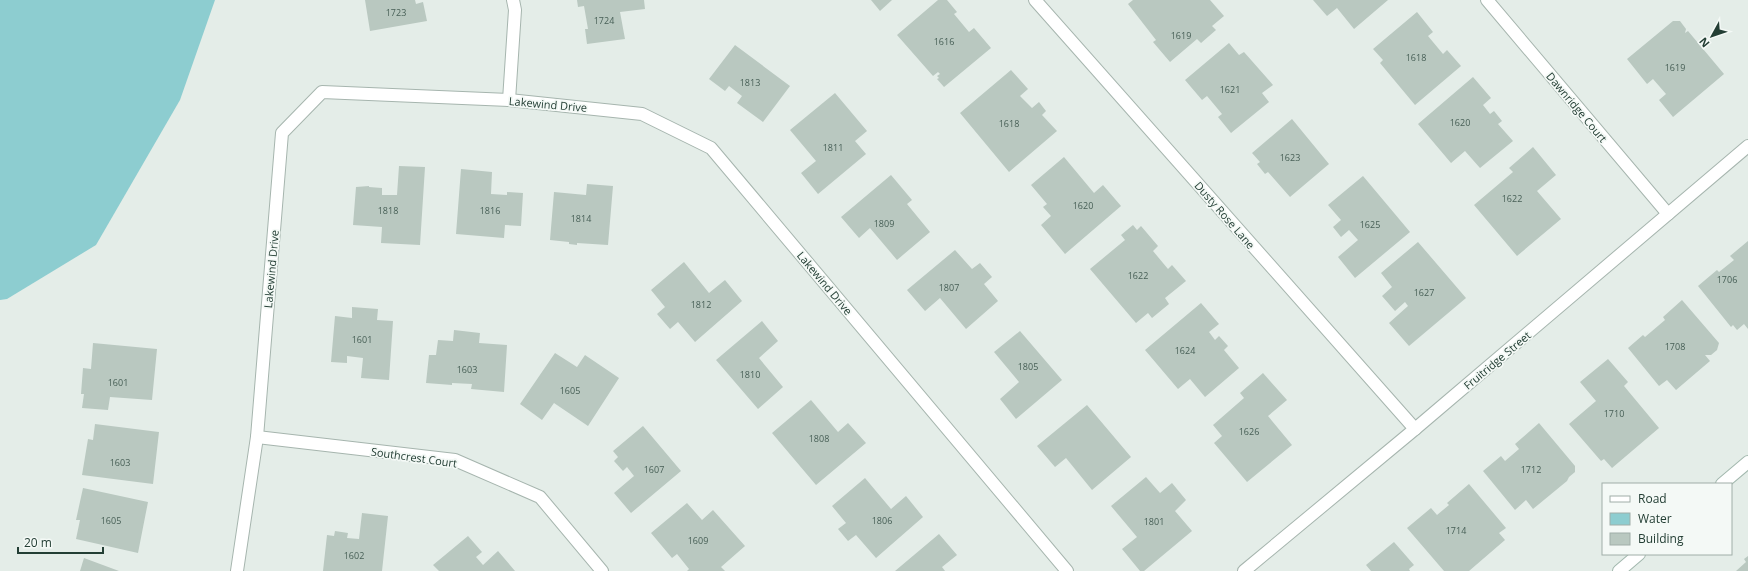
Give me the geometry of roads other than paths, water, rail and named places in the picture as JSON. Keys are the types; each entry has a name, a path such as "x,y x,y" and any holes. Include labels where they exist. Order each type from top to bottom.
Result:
{"street":[{"path":"509,100 515,10 513,0"},
{"name":"Dusty Rose Lane","path":"1036,0 1415,430"},
{"name":"Dawnridge Court","path":"1487,0 1668,214"},
{"name":"Lakewind Drive","path":"237,571 257,437 282,133 322,92 509,100 642,114 711,148 1067,571"},
{"name":"Fruitridge Street","path":"1244,571 1415,430 1748,146"},
{"name":"Southcrest Court","path":"257,437 455,460 540,497 602,571"},
{"path":"1723,483 1748,462"},
{"path":"1620,571 1639,555"}],"water":[{"path":"0,0 215,0 180,100 96,245 7,299 0,300"}]}
